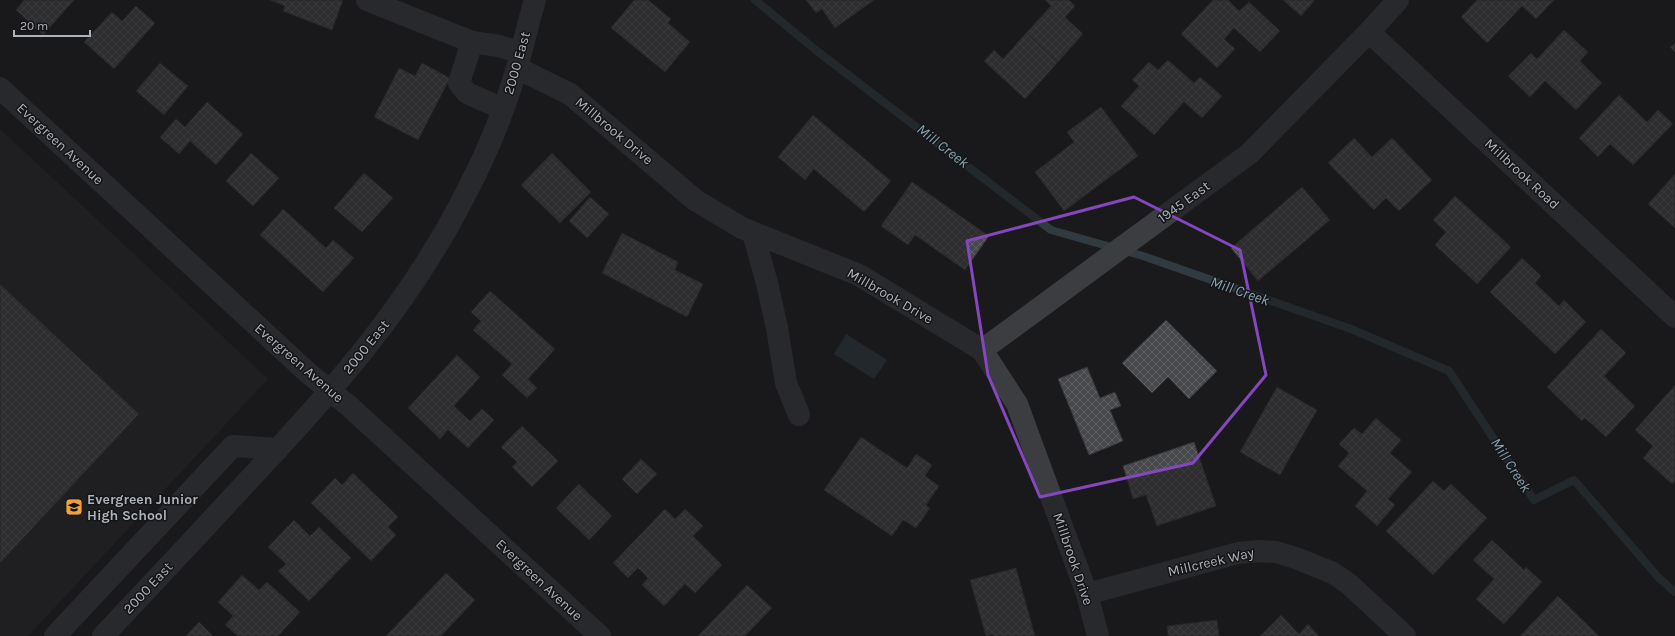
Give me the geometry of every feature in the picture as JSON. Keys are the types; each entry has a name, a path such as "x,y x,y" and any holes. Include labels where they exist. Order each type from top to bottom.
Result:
{"street":[{"name":"Millbrook Drive","path":"367,0 472,42 499,46 519,61 570,94 695,200 742,228 860,275 982,350 1017,404 1087,594 1098,636"},
{"name":"2000 East","path":"103,636 278,449 358,358 383,327 430,258 466,194 503,109 519,61 535,0"},
{"name":"1945 East","path":"982,350 1249,154 1369,32 1398,0"},
{"name":"Millbrook Road","path":"1369,32 1675,316"},
{"path":"472,42 459,83 467,93 503,109"},
{"name":"Evergreen Avenue","path":"0,88 308,373 349,406 600,636"},
{"path":"753,233 767,283 777,328 786,383 799,415"},
{"path":"55,636 233,446 278,449"},
{"name":"Millcreek Way","path":"1087,594 1238,553 1260,551 1276,552 1296,558 1333,573 1349,584 1405,636"}],"highlighted area":[{"path":"1134,197 1240,250 1266,375 1193,463 1040,497 988,375 967,241"}],"shaded area":[{"name":"Evergreen Junior High School","path":"0,129 268,379 28,636 0,636"},
{"path":"846,334 887,360 874,379 834,354"}],"building":[{"path":"24,0 74,0 43,35 16,10"},
{"path":"270,0 343,0 332,30 283,11 285,6"},
{"path":"634,0 648,0 671,19 668,23 690,42 665,72 611,28"},
{"path":"806,0 874,0 835,28 822,9 816,13"},
{"path":"1045,0 1069,0 1075,6 1065,17 1083,34 1058,62 1026,33 1051,6"},
{"path":"1213,0 1228,0 1239,11 1249,2 1280,31 1260,52 1234,28 1224,39 1235,49 1217,68 1181,34"},
{"path":"1283,0 1315,0 1301,16"},
{"path":"1477,0 1554,0 1536,19 1522,6 1487,43 1461,17"},
{"path":"136,6 155,23 114,69 84,42 112,12 122,21"},
{"path":"1564,30 1588,52 1580,61 1602,83 1576,110 1545,81 1530,97 1508,76 1531,53 1537,59"},
{"path":"1026,33 1058,62 1025,99 984,61 994,50 1003,59"},
{"path":"1675,43 1675,52 1670,47"},
{"path":"1168,60 1194,83 1200,77 1222,96 1202,118 1184,102 1154,135 1121,106 1139,86 1132,80 1149,62 1158,70"},
{"path":"160,63 188,86 164,115 136,91"},
{"path":"422,63 450,78 418,140 374,117 399,68 415,76"},
{"path":"1619,95 1647,122 1658,110 1673,124 1633,165 1610,144 1598,157 1579,138"},
{"path":"207,102 243,134 216,165 190,141 179,154 160,137 176,119 185,127"},
{"path":"1101,107 1138,156 1064,211 1035,172 1074,142 1067,132"},
{"path":"813,115 891,181 864,212 814,169 805,180 778,157"},
{"path":"1354,138 1372,157 1392,138 1432,180 1399,211 1386,198 1374,210 1328,163"},
{"path":"251,153 279,178 253,206 226,181"},
{"path":"552,153 591,192 560,223 521,185"},
{"path":"364,173 393,198 362,232 334,208"},
{"path":"1675,174 1675,228 1648,204"},
{"path":"912,182 989,236 965,270 915,235 908,245 881,226"},
{"path":"1302,187 1330,220 1258,281 1231,248"},
{"path":"1455,196 1511,247 1477,284 1435,245 1446,232 1433,220"},
{"path":"590,197 609,214 587,238 569,221"},
{"path":"283,209 326,248 333,240 354,258 323,292 260,235"},
{"path":"622,233 678,262 675,270 703,284 687,317 602,273"},
{"path":"1522,258 1541,276 1535,283 1559,306 1564,300 1586,322 1555,354 1490,292"},
{"name":"Evergreen Junior High School","path":"0,284 139,414 0,563"},
{"path":"490,291 555,349 528,379 537,388 527,398 502,375 512,364 473,330 481,321 471,312"},
{"path":"1166,320 1217,371 1189,399 1168,377 1152,393 1122,363"},
{"path":"1601,329 1626,353 1604,376 1635,406 1606,437 1585,418 1582,421 1547,387"},
{"path":"457,355 480,377 454,406 470,421 482,409 494,420 468,448 448,430 440,439 408,408"},
{"path":"1087,367 1100,398 1115,392 1121,406 1110,410 1123,441 1089,455 1058,379"},
{"path":"1675,385 1675,481 1672,484 1643,458 1653,446 1635,430"},
{"path":"1277,387 1317,410 1280,475 1240,452"},
{"path":"1376,418 1401,440 1390,453 1412,472 1388,499 1395,505 1377,526 1355,506 1367,491 1338,466 1349,453 1339,444 1354,428 1362,434"},
{"path":"522,426 558,461 532,487 512,467 517,462 501,447"},
{"path":"861,437 907,468 916,454 932,465 925,476 939,486 926,505 930,508 916,528 903,520 892,536 824,490"},
{"path":"1194,442 1216,506 1157,526 1146,495 1133,499 1123,466"},
{"path":"641,459 657,474 637,494 622,479"},
{"path":"353,473 398,517 388,527 396,535 371,561 311,503 335,478 342,485"},
{"path":"1433,481 1444,491 1451,484 1487,518 1433,575 1386,531"},
{"path":"579,484 612,516 589,540 556,508"},
{"path":"665,509 675,519 685,509 703,526 693,536 722,565 695,593 685,584 664,606 642,585 648,578 638,568 628,578 613,563"},
{"path":"294,520 310,536 319,527 351,558 309,601 278,571 286,564 268,547"},
{"path":"1492,540 1524,570 1526,567 1542,582 1504,624 1476,599 1494,579 1473,560"},
{"path":"1016,568 1035,636 993,636 992,634 986,636 970,580"},
{"path":"446,573 475,600 441,636 386,636"},
{"path":"242,575 259,590 267,582 300,612 278,636 238,636 225,625 233,616 218,602"},
{"path":"747,585 772,608 745,636 698,636"},
{"path":"1558,596 1599,636 1520,636"},
{"path":"1281,615 1299,634 1308,624 1319,636 1260,636"},
{"path":"1217,620 1219,636 1168,636 1167,626"},
{"path":"199,622 213,636 186,636"}],"waterway":[{"name":"Mill Creek","path":"755,0 817,51 1051,230 1143,256 1351,329 1449,371 1534,500 1574,480 1659,578 1675,592"}],"place":[{"name":"Evergreen Junior High School","path":"74,507"}]}
